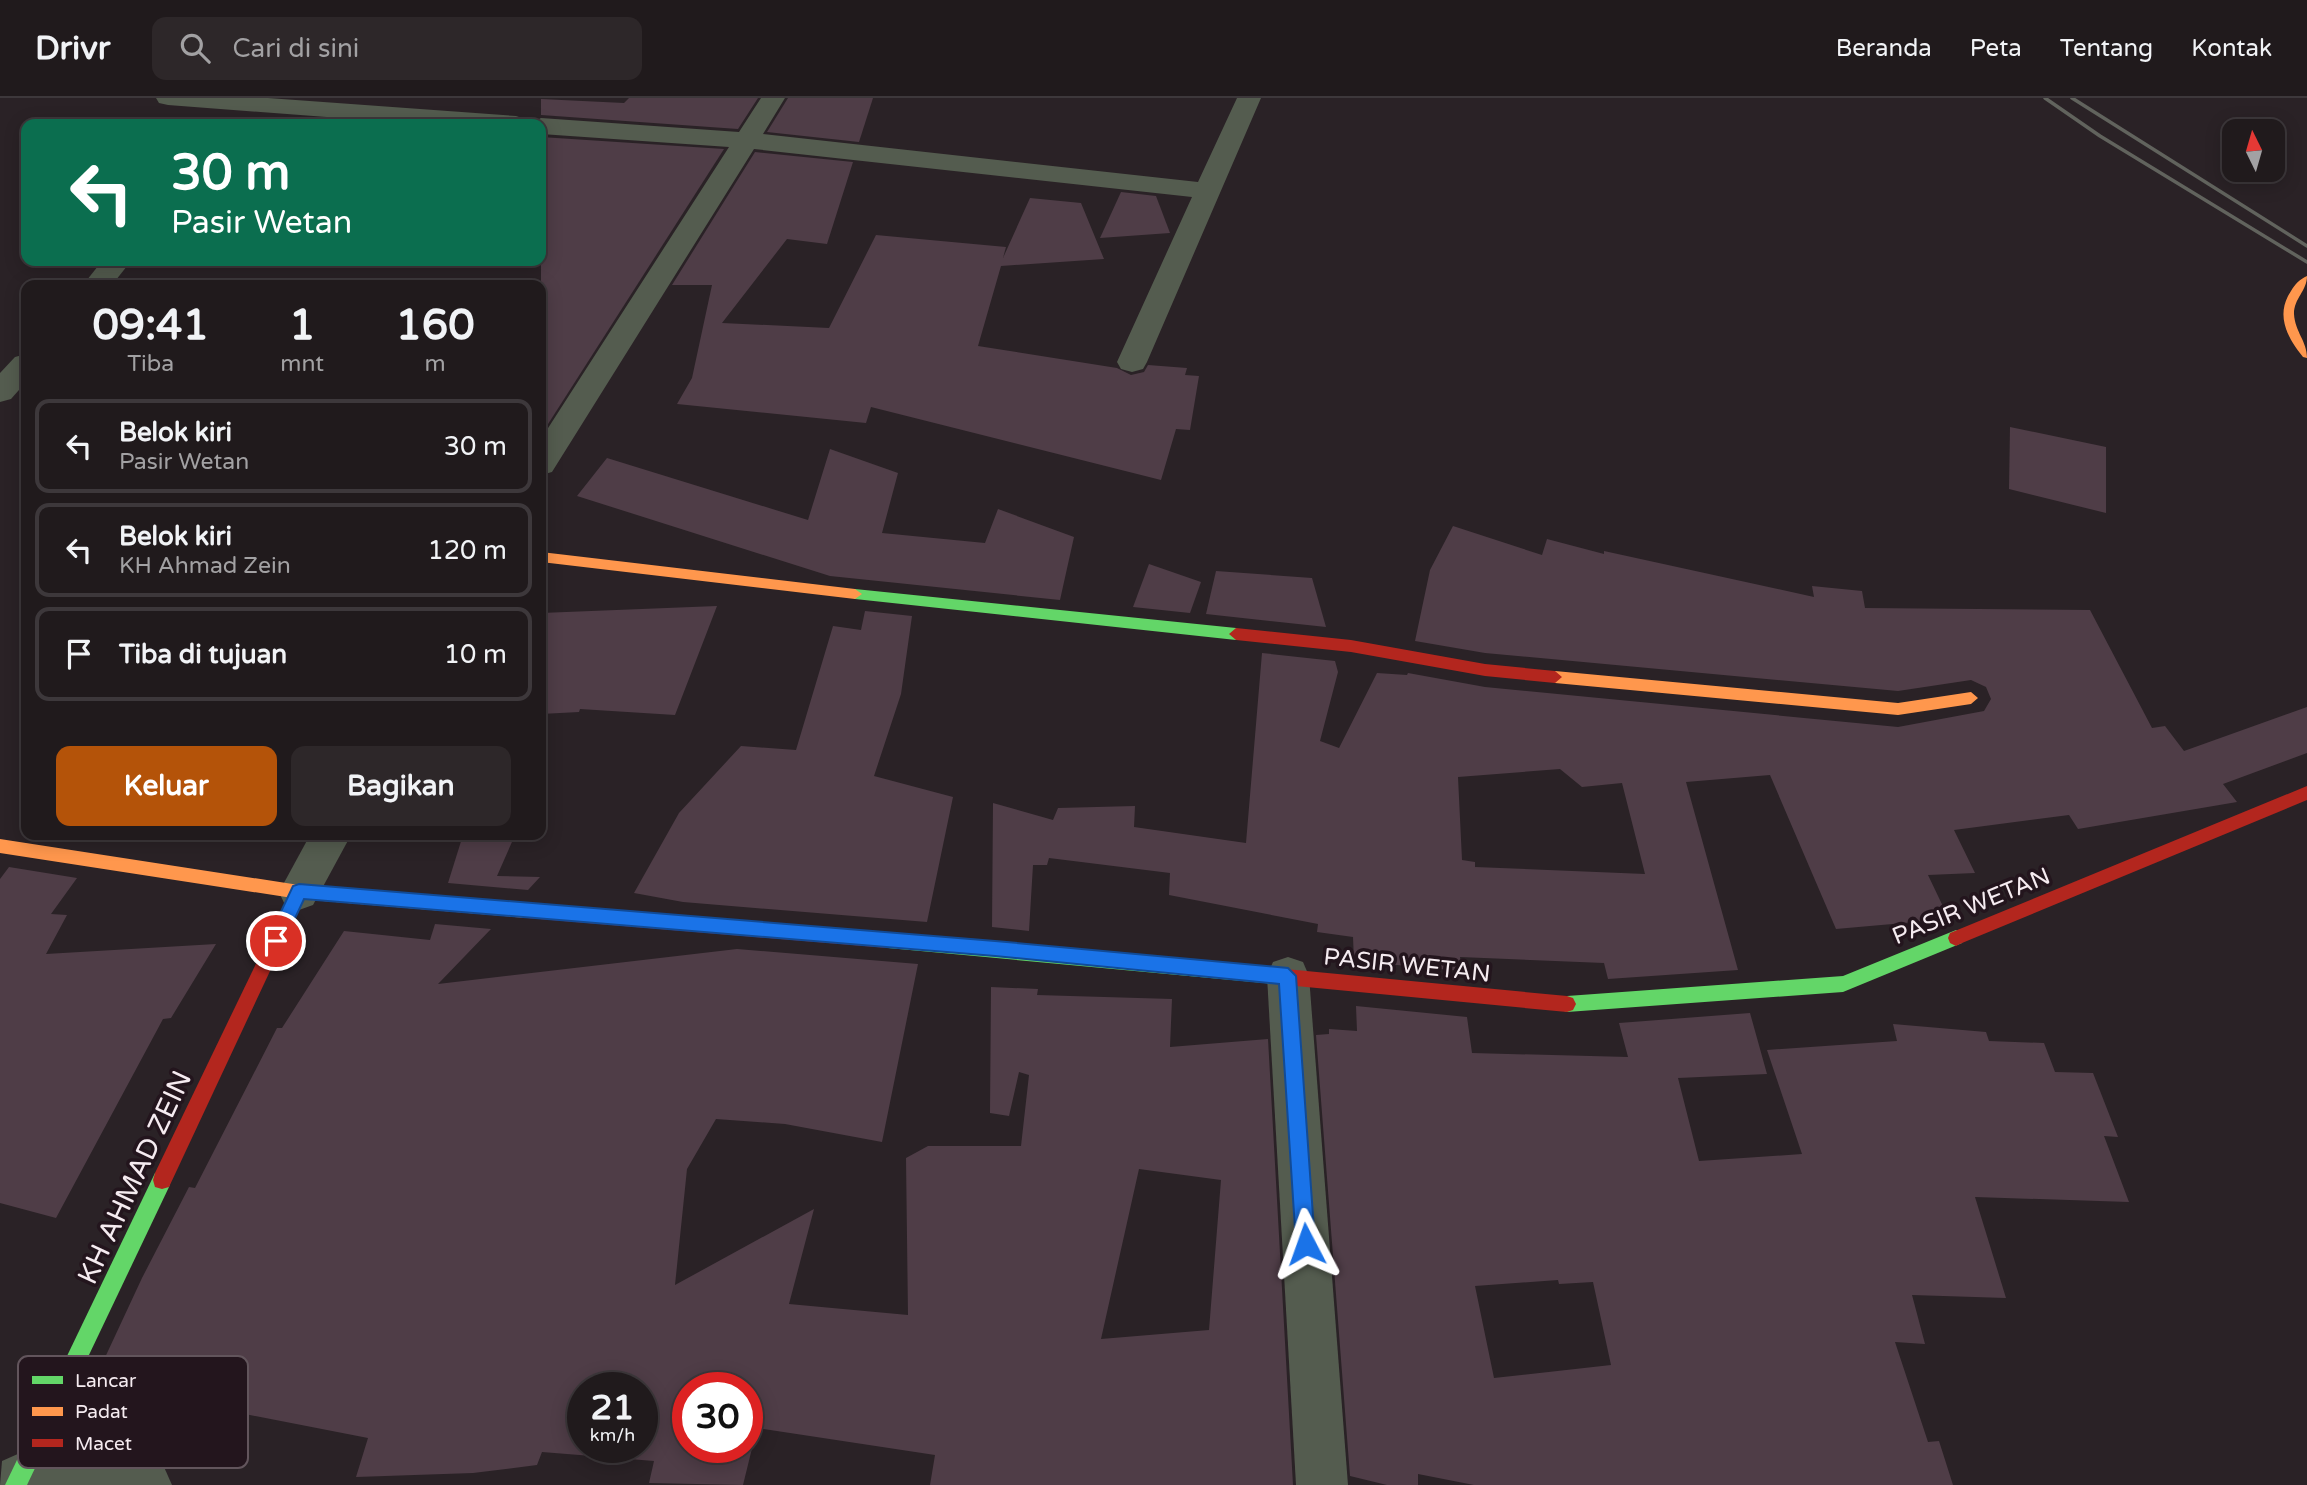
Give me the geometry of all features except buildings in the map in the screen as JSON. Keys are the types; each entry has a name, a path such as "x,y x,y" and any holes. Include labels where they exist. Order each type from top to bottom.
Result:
{"street":[{"path":"168,98 246,115 366,119"},
{"path":"546,456 773,98"},
{"path":"1132,362 1249,98"},
{"path":"546,126 745,140 1206,191"},
{"path":"101,280 113,266"},
{"path":"2307,280 2289,300 2285,321 2307,354"},
{"path":"0,362 21,364"},
{"path":"0,392 21,369"},
{"path":"546,558 727,581 1351,646 1499,671 1898,709 1971,698"},
{"name":"PASIR WETAN","path":"0,846 299,892 982,947 1570,1004 1843,984 2307,793"},
{"path":"299,892 328,840"},
{"name":"KH AHMAD ZEIN","path":"78,1356 299,892"},
{"path":"1288,976 1322,1485"},
{"path":"18,1482 146,1485"}],"railway":[{"path":"2045,98 2100,136 2307,262"},
{"path":"2072,98 2307,246"}],"traffic: fast":[{"path":"855,594 1236,634"},
{"path":"1567,1004 1843,984 1956,938"},
{"path":"888,940 1275,976"},
{"path":"78,1356 162,1180"},
{"path":"16,1485 24,1468"}],"traffic: slow":[{"path":"2307,280 2292,297 2288,316 2294,335 2307,354"},
{"path":"546,558 855,594"},
{"path":"1555,677 1898,709 1971,698"},
{"path":"0,846 299,892 527,911"}],"traffic: jam":[{"path":"1236,634 1351,646 1485,670 1555,677"},
{"path":"1956,938 2307,793"},
{"path":"162,1180 299,892"},
{"path":"527,911 888,940"},
{"path":"1275,976 1567,1004"}],"route":[{"path":"276,941 299,892 995,949 1288,976 1306,1244"}]}
